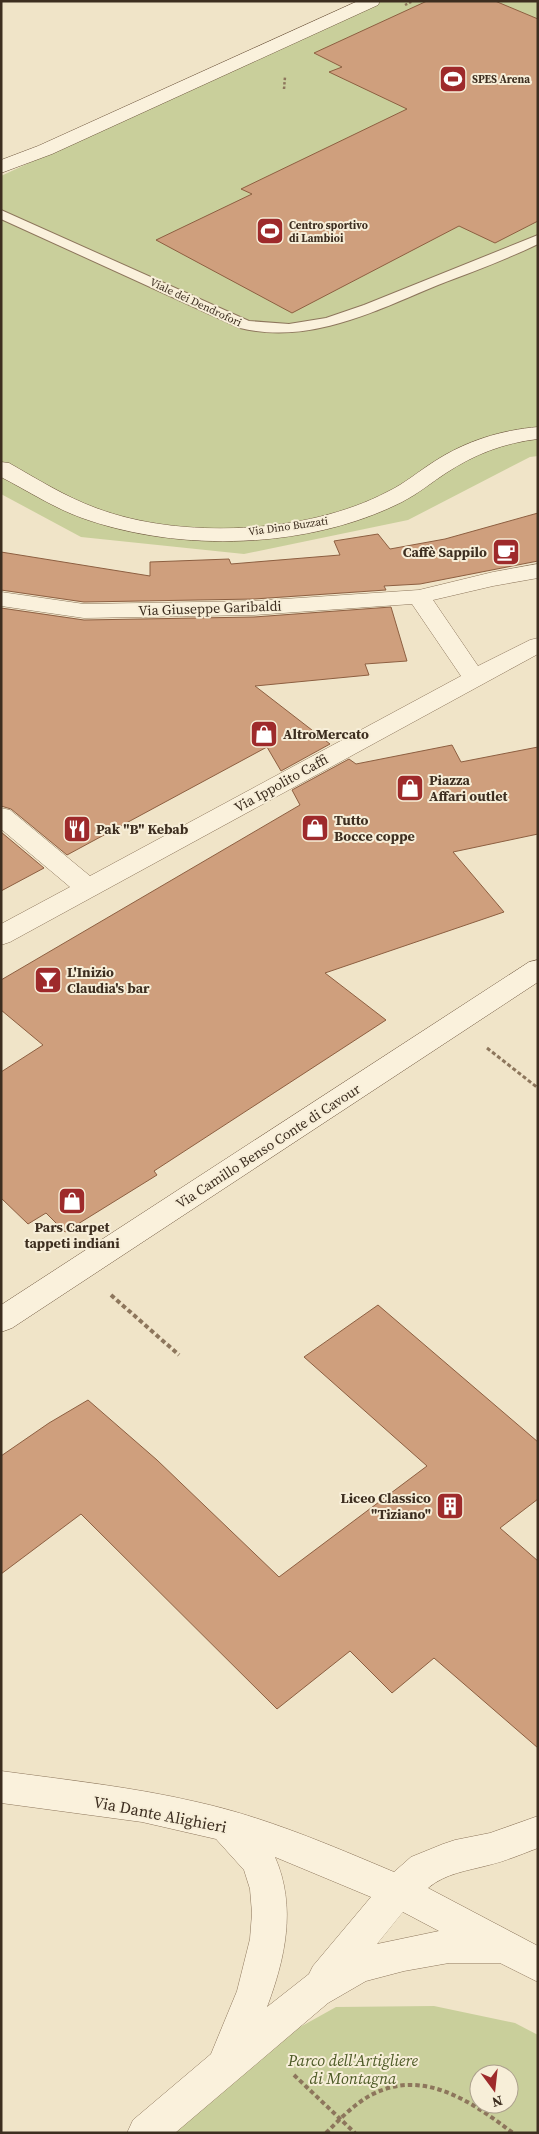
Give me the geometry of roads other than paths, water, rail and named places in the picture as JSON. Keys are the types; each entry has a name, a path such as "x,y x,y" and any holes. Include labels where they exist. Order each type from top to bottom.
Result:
{"street":[{"path":"1,166 46,150 372,1"},
{"name":"Via Dino Buzzati","path":"1,468 88,513 119,523 154,530 195,534 268,532 348,517 373,508 396,497 451,460 474,448 504,439 538,433"},
{"name":"Via Giuseppe Garibaldi","path":"1,599 84,611 254,608 419,597 493,579 538,571"},
{"path":"419,597 474,678"},
{"name":"Via Ippolito Caffi","path":"1,936 538,645"},
{"path":"1,816 88,888"},
{"name":"Via Camillo Benso Conte di Cavour","path":"1,1320 538,969"},
{"name":"Via Dante Alighieri","path":"1,1787 162,1811 224,1825 332,1862 397,1892 538,1965"},
{"path":"223,2068 242,2026 256,1986 265,1952 270,1911 268,1888 261,1865 248,1846 224,1825"},
{"path":"315,1991 397,1892 424,1868 455,1856 490,1849 538,1832"},
{"path":"146,2133 315,1991 358,1966 404,1954 449,1946 503,1946"}],"lane":[{"name":"Viale dei Dendrofori","path":"1,214 245,325 264,329 287,330 331,323 538,239"}],"place":[{"name":"SPES Arena","path":"453,79"},
{"name":"Centro sportivo di Lambioi","path":"270,231"},
{"name":"Caffè Sappilo","path":"506,552"},
{"name":"AltroMercato","path":"264,734"},
{"name":"Piazza Affari outlet","path":"410,788"},
{"name":"Tutto Bocce coppe","path":"315,828"},
{"name":"Pak \"B\" Kebab","path":"77,829"},
{"name":"L'Inizio Claudia's bar","path":"48,980"},
{"name":"Pars Carpet tappeti indiani","path":"72,1201"},
{"name":"Liceo Classico \"Tiziano\"","path":"450,1506"}],"park label":[{"name":"Parco dell'Artigliere di Montagna","path":"353,2069"}]}
